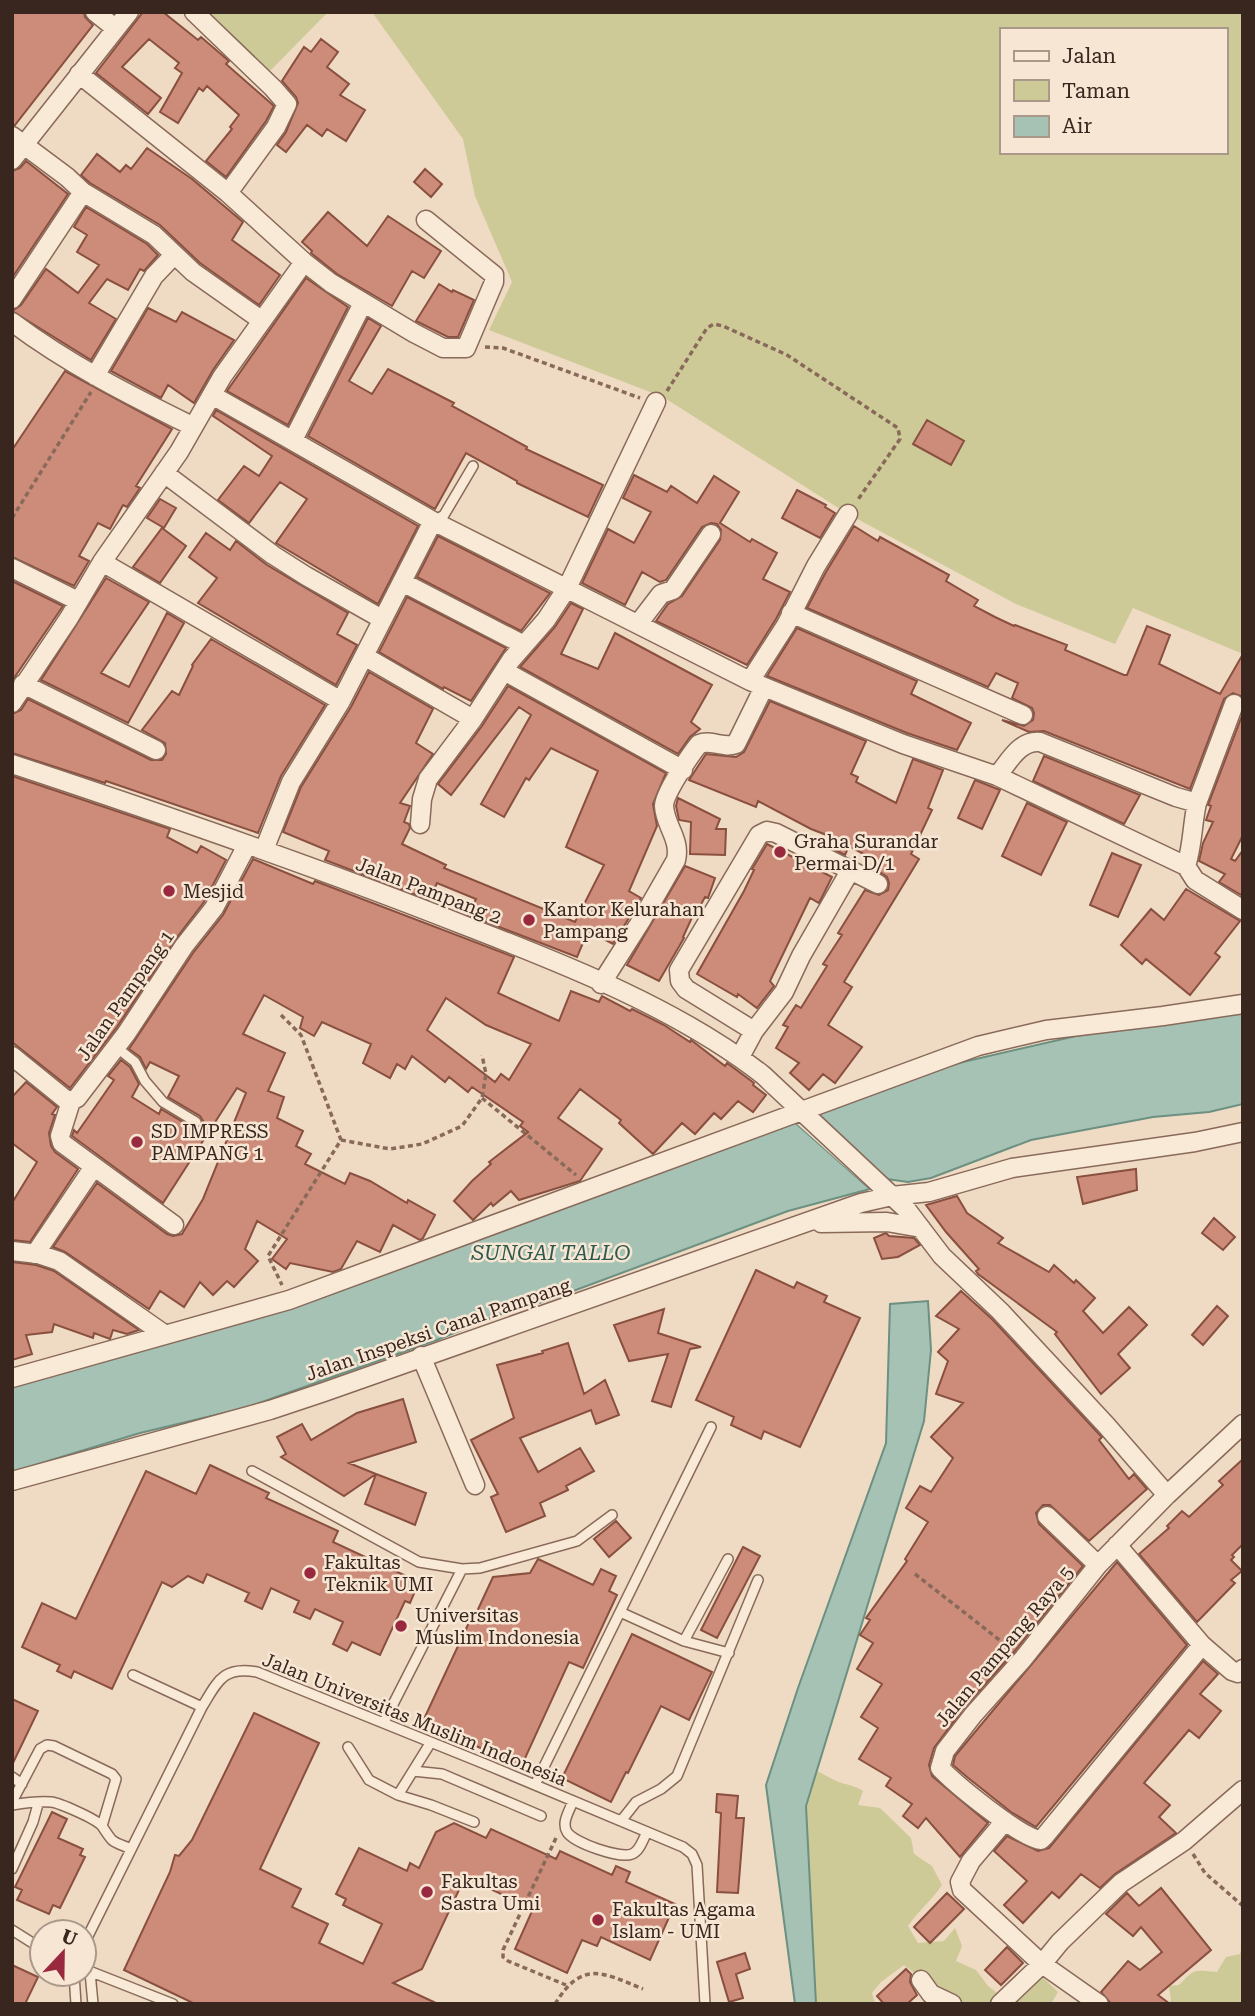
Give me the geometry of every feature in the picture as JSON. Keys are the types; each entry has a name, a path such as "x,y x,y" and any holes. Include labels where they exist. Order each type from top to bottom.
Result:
{"street":[{"path":"95,12 115,29"},
{"path":"12,160 18,140 79,74 129,12"},
{"path":"194,12 287,104 275,127 228,193"},
{"path":"79,74 228,193 304,262 363,303 443,348 466,348 494,282 494,275 426,220"},
{"path":"18,140 83,192 154,235 193,272 261,320"},
{"path":"12,299 83,192"},
{"path":"97,378 154,276 174,255"},
{"path":"12,704 103,562 187,439 192,426 261,320 304,262"},
{"path":"293,440 363,303"},
{"path":"12,322 47,348 97,378 192,426"},
{"path":"212,395 433,521 757,684 903,744 997,776 1186,866 1195,880 1243,910"},
{"path":"420,824 422,799 428,779 567,588 656,402"},
{"path":"164,473 284,562 382,619"},
{"path":"601,984 676,860 678,850 664,804 672,784 699,744 705,741 730,746 736,744 757,684 791,613 848,514"},
{"name":"Jalan Pampang 1","path":"71,1101 77,1098 116,1047 255,848 291,782 341,701 433,521"},
{"path":"638,624 661,594 673,590 711,534"},
{"path":"103,562 341,701"},
{"path":"12,568 78,601"},
{"path":"402,582 524,645"},
{"path":"791,613 1023,715"},
{"path":"364,656 473,719"},
{"path":"504,671 683,770"},
{"path":"23,684 156,750"},
{"path":"1186,866 1191,851 1198,803 1234,704"},
{"path":"997,776 1023,745 1035,741 1176,797 1198,803"},
{"name":"Jalan Pampang 2","path":"12,764 421,908 523,948 644,1002 740,1057 778,1087 892,1196"},
{"path":"754,1031 686,989 680,981 679,970 762,832 776,833 878,884"},
{"path":"740,1057 754,1031 784,992 800,956 850,870"},
{"path":"12,1378 289,1300 591,1188 805,1114 978,1046 1046,1030 1243,1004"},
{"path":"12,1056 71,1101 60,1141 93,1168 174,1225"},
{"name":"Jalan Inspeksi Canal Pampang","path":"12,1481 270,1410 861,1203 929,1192 1012,1168 1195,1142 1243,1132"},
{"path":"35,1254 93,1168"},
{"path":"892,1196 942,1256 1009,1321 1167,1495"},
{"path":"803,1224 887,1222 920,1228"},
{"path":"12,1251 59,1261 164,1334"},
{"path":"421,1356 475,1485"},
{"name":"Jalan Pampang Raya 5","path":"1202,1645 1041,1840 1005,1821 940,1768 941,1760 973,1715 1023,1660 1098,1565 1243,1424"},
{"path":"1047,1516 1098,1565"},
{"path":"1117,1545 1202,1645 1232,1671 1238,1673 1243,1669"},
{"path":"1000,2004 1121,1883 1184,1841 1243,1790"},
{"path":"1005,1821 971,1861 960,1882 962,1890 1042,1964 1099,2004"},
{"path":"921,1980 931,1994 952,2004"}],"lane":[{"path":"433,521 444,515 473,466"},
{"path":"116,1047 135,1062 145,1082 163,1102 197,1122"},
{"path":"535,1785 710,1427"},
{"path":"252,1471 419,1562 463,1569 481,1568 578,1541 592,1533 612,1515"},
{"path":"684,1641 729,1559"},
{"path":"384,1722 463,1569"},
{"path":"621,1821 636,1802 661,1789 677,1776 758,1580"},
{"path":"620,1612 684,1641 729,1653"},
{"name":"Jalan Universitas Muslim Indonesia","path":"97,1918 217,1682 228,1673 242,1670 257,1672 683,1847 692,1854 697,1865 705,2004"},
{"path":"133,1675 202,1707"},
{"path":"398,1796 431,1742"},
{"path":"102,1826 116,1787 113,1774 54,1746 47,1745 40,1749 12,1804 56,1802 94,1820 102,1826 110,1840 131,1849"},
{"path":"348,1747 369,1780 398,1796 432,1805 474,1822"},
{"path":"413,1771 442,1774 541,1816"},
{"path":"12,1777 22,1784"},
{"path":"573,1801 565,1821 566,1830 574,1838 615,1856 631,1855 638,1850 647,1832"},
{"path":"12,1869 38,1804"},
{"path":"12,1930 28,1940"},
{"path":"98,1975 173,2004"}],"path":[{"path":"486,346 503,348 656,402 663,397 708,328 714,324 787,355 898,428 900,439 848,514"},
{"path":"12,518 97,378"},
{"path":"281,1015 301,1035 341,1140"},
{"path":"341,1140 390,1149 422,1144 462,1126 482,1098 486,1074 482,1055"},
{"path":"482,1098 591,1188"},
{"path":"289,1300 268,1256 341,1140"},
{"path":"915,1574 1023,1660"},
{"path":"566,1830 555,1839 503,1950 503,1957 508,1961 566,1985"},
{"path":"1184,1841 1205,1873 1243,1906"},
{"path":"555,2004 566,1985 584,1974 604,1973 643,1989"}],"green space":[{"path":"205,12 328,12 269,72"},
{"path":"372,12 1243,12 1243,654 1133,608 1115,644 1016,604 848,514 663,397 489,330 512,282 475,196 463,139"},
{"path":"794,1760 863,1791 858,1805 880,1808 911,1838 914,1854 932,1866 942,1885 908,1926 918,1943 944,1941 955,1928 962,1946 956,1961 976,1970 997,1993 988,2004 965,2004 938,1991 904,1965 881,1982 872,1993 875,2004 811,2004"},
{"path":"1243,1943 1243,2004 1169,2004 1169,1986 1179,1985 1195,1971 1217,1972 1226,1957 1240,1954"},
{"path":"1038,1973 1058,1992 1051,2004 1006,2004"}],"water":[{"path":"1243,1011 1243,1104 1209,1112 1153,1117 1031,1140 931,1178 908,1182 887,1179 816,1112 908,1078 963,1062 1076,1036"},
{"name":"SUNGAI TALLO","path":"791,1119 870,1189 788,1211 549,1300 498,1315 437,1340 245,1408 140,1433 12,1472 12,1383 88,1360"},
{"path":"928,1301 931,1350 924,1421 806,1806 816,2004 795,2004 766,1785 886,1443 890,1304"}],"pier":[{"path":"788,1116 794,1116 872,1187 872,1191"}],"building":[{"path":"12,12 84,12 93,25 15,125 12,125"},
{"path":"143,12 163,12 198,40 201,37 229,61 226,64 274,106 226,177 206,161 232,129 230,127 239,115 207,86 203,91 199,88 178,123 160,112 182,73 175,68 179,63 149,39 122,67 161,98 148,114 96,73"},
{"path":"321,39 338,52 327,67 349,84 340,95 365,110 346,141 327,129 322,136 307,125 286,152 277,145 286,132 298,103 282,81 304,47 311,52"},
{"path":"147,148 192,179 243,222 232,240 280,275 259,305 200,263 160,225 81,175 97,154 120,172 126,165 131,169"},
{"path":"26,161 68,194 12,278 12,171 20,168"},
{"path":"425,169 442,184 431,197 414,182"},
{"path":"86,207 147,244 158,255 144,271 140,269 128,290 107,279 89,303 116,319 91,360 12,311 21,305 46,269 78,293 99,265 77,252 87,235 74,227"},
{"path":"328,212 367,246 388,216 441,251 424,278 412,271 392,306 337,274 302,242"},
{"path":"306,278 348,307 288,425 227,391"},
{"path":"439,284 474,300 458,337 448,337 416,321"},
{"path":"148,308 176,322 182,312 234,340 194,403 168,385 161,398 111,371"},
{"path":"368,318 381,326 349,381 372,394 388,369 454,403 452,406 527,447 526,449 603,485 588,517 517,483 466,453 435,509 308,436"},
{"path":"65,371 172,429 136,486 140,488 127,507 123,505 110,529 98,523 79,556 89,561 74,586 12,557 12,450"},
{"path":"216,410 418,526 378,604 276,543 307,499 280,482 249,523 218,500 244,466 259,476 272,456 213,416"},
{"path":"927,420 964,441 951,465 913,444"},
{"path":"634,475 667,492 671,486 697,503 714,476 739,492 720,523 750,542 752,539 777,553 763,579 790,592 747,665 656,621 668,604 682,596 720,540 721,530 717,524 711,523 702,527 666,580 660,582 642,572 625,605 582,583 608,529 634,543 651,512 623,498"},
{"path":"797,490 826,505 825,507 835,513 820,538 782,518"},
{"path":"160,499 176,508 164,528 147,518"},
{"path":"854,526 878,541 880,537 949,575 946,581 978,600 974,606 1014,626 1067,645 1065,650 1124,675 1127,675 1147,626 1170,635 1159,664 1220,694 1243,654 1243,697 1233,693 1224,699 1190,789 1044,731 1029,732 1002,720 1024,726 1033,720 1032,708 1012,698 1018,683 996,673 988,687 807,608"},
{"path":"162,528 186,546 160,583 133,567"},
{"path":"206,533 230,550 236,541 267,565 348,613 337,634 357,645 336,685 198,603 217,578 189,557"},
{"path":"438,536 550,593 521,631 417,577"},
{"path":"106,578 149,602 101,673 129,687 167,613 184,623 128,723 41,680"},
{"path":"12,581 63,606 12,681"},
{"path":"407,597 506,648 471,701 444,687 443,689 379,652"},
{"path":"571,603 583,609 561,654 598,669 615,633 712,685 691,722 700,729 690,737 678,754 520,667 555,627"},
{"path":"797,628 917,681 911,694 971,723 957,750 907,733 767,676"},
{"path":"211,639 325,705 281,776 258,833 106,781 105,783 12,753 12,714 21,710 28,699 151,760 162,760 166,754 165,743 142,730 172,691 179,695 192,665"},
{"path":"369,672 433,709 416,743 433,754 400,803 410,806 404,822 409,824 410,828 402,844 446,865 444,868 575,922 604,865 566,847 598,771 551,748 529,780 526,778 504,817 481,804 531,715 519,707 451,795 438,784 508,686 666,773 653,804 657,826 629,891 641,898 613,944 588,931 577,957 468,915 476,899 437,883 429,900 325,860 329,851 283,832 301,787 351,707"},
{"path":"770,701 866,741 851,774 858,777 856,782 896,803 913,759 943,770 928,808 932,810 911,854 919,859 844,982 852,987 828,1025 862,1047 835,1083 823,1074 809,1090 790,1073 799,1063 776,1048 788,1027 783,1025 796,1005 801,1008 827,966 823,964 842,935 838,933 865,890 879,895 888,890 889,883 887,877 878,871 882,864 849,846 845,855 835,850 837,839 811,829 758,801 756,807 689,780 706,754 736,757 744,752"},
{"path":"1243,713 1243,835 1231,859 1235,861 1243,850 1243,896 1219,882 1225,874 1199,861 1203,843 1213,822 1206,820 1211,806 1208,805"},
{"path":"1044,756 1140,795 1124,824 1033,781"},
{"path":"12,776 170,829 167,837 197,853 201,846 226,860 204,902 117,1027 70,1088 12,1042"},
{"path":"975,780 1000,790 982,829 958,818"},
{"path":"678,798 720,819 716,829 726,829 725,855 690,854 691,822 679,820 676,806"},
{"path":"1027,803 1067,822 1041,875 1002,856"},
{"path":"767,844 832,877 819,903 810,898 770,981 774,986 757,1008 738,994 737,997 697,974"},
{"path":"1112,853 1141,865 1118,917 1090,905"},
{"path":"253,859 313,884 315,881 514,957 498,993 559,1021 571,991 599,1002 602,996 630,1011 632,1009 690,1042 691,1040 725,1066 727,1063 766,1095 753,1112 738,1101 721,1119 714,1113 695,1134 682,1123 653,1154 619,1123 621,1120 580,1089 558,1118 602,1149 580,1181 519,1200 511,1191 493,1206 491,1203 473,1220 454,1201 491,1164 489,1162 528,1132 520,1126 523,1122 472,1087 468,1092 449,1077 445,1082 412,1056 405,1069 397,1064 390,1078 363,1063 371,1044 322,1022 314,1036 300,1028 303,1017 264,995 243,1034 285,1053 268,1091 284,1097 277,1118 303,1131 296,1146 311,1154 305,1164 345,1184 350,1173 435,1215 420,1240 393,1225 380,1252 357,1241 341,1269 333,1272 290,1263 286,1269 272,1259 287,1239 257,1221 245,1249 258,1261 234,1287 227,1281 213,1295 200,1282 184,1307 160,1291 149,1309 65,1252 53,1247 97,1183 167,1234 182,1234 203,1199 246,1093 237,1088 163,1203 72,1136 74,1130 77,1133 114,1080 108,1076 121,1060 130,1067 139,1084 132,1097 159,1114 161,1109 193,1128 202,1126 200,1116 168,1097 179,1076 150,1062 146,1069 140,1057 129,1049 193,953 223,915","holes":["446,998 486,1025 531,1044 509,1080 501,1074 495,1082 427,1030"]},
{"path":"685,866 715,878 708,898 705,897 697,912 695,911 684,938 659,981 627,965"},
{"path":"1186,889 1240,921 1215,953 1220,957 1190,995 1146,959 1142,964 1121,945 1151,909 1164,920"},
{"path":"26,1082 57,1107 52,1114 55,1115 49,1133 51,1146 78,1169 30,1242 12,1240 12,1203 37,1162 12,1143 12,1097"},
{"path":"1136,1169 1137,1190 1083,1204 1077,1177"},
{"path":"957,1196 967,1213 1003,1238 998,1243 1049,1272 1054,1265 1074,1283 1076,1280 1095,1298 1083,1311 1103,1333 1129,1307 1147,1325 1118,1354 1130,1368 1101,1394 1055,1334 1057,1332 978,1274 976,1271 979,1269 926,1205"},
{"path":"1214,1218 1235,1237 1223,1250 1202,1233"},
{"path":"886,1233 889,1236 914,1238 920,1245 898,1257 882,1259 874,1238"},
{"path":"12,1262 54,1271 139,1330 127,1334 113,1330 110,1339 94,1333 93,1338 54,1324 52,1332 26,1335 32,1354 12,1360"},
{"path":"756,1270 794,1288 797,1282 827,1296 824,1302 860,1318 800,1447 764,1431 761,1439 731,1425 734,1417 696,1400"},
{"path":"961,1291 992,1319 1102,1437 1099,1440 1129,1479 1134,1474 1147,1489 1089,1541 1050,1505 1043,1505 1036,1513 1039,1524 1083,1566 1014,1652 964,1708 934,1748 929,1765 932,1776 988,1823 960,1857 926,1818 918,1828 903,1816 912,1804 886,1786 891,1778 859,1759 878,1728 861,1717 882,1684 857,1669 873,1643 860,1635 870,1620 866,1618 907,1561 905,1559 928,1522 906,1508 920,1486 931,1492 953,1458 931,1437 963,1403 936,1394 948,1361 938,1352 959,1329 936,1316"},
{"path":"1217,1306 1228,1316 1203,1345 1192,1335"},
{"path":"664,1309 658,1333 701,1347 690,1349 671,1407 652,1401 668,1354 629,1361 614,1325"},
{"path":"568,1343 584,1394 605,1380 619,1415 596,1424 591,1410 520,1438 538,1472 580,1448 594,1471 566,1486 568,1490 540,1503 545,1516 506,1532 491,1497 498,1494 471,1440 514,1418 497,1365 543,1353 542,1351"},
{"path":"403,1399 416,1442 349,1463 376,1474 344,1496 281,1457 286,1454 277,1437 302,1424 311,1440 357,1413"},
{"path":"1243,1459 1243,1544 1232,1555 1234,1557 1231,1560 1242,1571 1231,1580 1235,1583 1197,1622 1139,1554 1169,1528 1167,1526 1182,1511 1189,1517 1223,1485 1219,1481"},
{"path":"210,1465 269,1493 266,1498 338,1531 333,1542 419,1582 410,1603 405,1601 380,1655 352,1642 347,1651 333,1644 343,1622 315,1609 310,1619 294,1612 299,1601 271,1588 262,1609 245,1601 249,1593 207,1574 203,1583 188,1576 172,1587 162,1582 112,1689 74,1671 71,1678 57,1671 60,1665 22,1647 42,1603 76,1619 146,1471 196,1494"},
{"path":"376,1474 426,1493 415,1525 365,1504"},
{"path":"616,1521 631,1538 609,1557 594,1539"},
{"path":"743,1547 760,1556 717,1638 701,1630"},
{"path":"538,1559 593,1585 601,1569 616,1576 609,1591 617,1595 583,1668 569,1662 521,1767 423,1721 493,1577 530,1573"},
{"path":"1117,1562 1187,1645 1036,1827 1011,1812 953,1765 955,1756"},
{"path":"632,1634 712,1672 689,1720 661,1706 611,1802 562,1778"},
{"path":"1203,1661 1218,1674 1200,1694 1221,1711 1199,1738 1189,1730 1144,1783 1170,1805 1159,1817 1176,1833 1115,1874 1100,1888 1081,1874 1059,1898 1052,1892 1023,1923 1004,1905 1027,1881 994,1851 1007,1836 1038,1851 1049,1848"},
{"path":"12,1699 38,1711 12,1765"},
{"path":"254,1713 319,1743 260,1869 301,1889 292,1907 328,1924 319,1943 363,1964 382,1924 343,1905 346,1899 336,1894 359,1848 407,1871 410,1863 419,1868 436,1832 454,1823 486,1838 491,1829 556,1859 560,1851 612,1875 616,1866 630,1872 626,1882 675,1904 650,1960 601,1937 597,1946 582,1940 567,1973 515,1949 533,1909 465,1877 422,1969 393,1983 438,2004 195,2004 124,1970 170,1872 175,1855 179,1856 192,1840"},
{"path":"717,1794 738,1796 736,1818 744,1818 738,1893 717,1892 721,1813 716,1812"},
{"path":"52,1812 67,1819 58,1838 83,1849 80,1855 85,1857 60,1908 53,1905 49,1914 17,1900 22,1890 15,1887"},
{"path":"1161,1888 1211,1950 1158,1995 1170,2004 1111,2004 1101,1992 1128,1961 1140,1970 1162,1952 1141,1927 1133,1936 1106,1914 1127,1893 1139,1906"},
{"path":"947,1893 964,1909 930,1943 914,1927"},
{"path":"1007,1947 1023,1963 1001,1985 985,1970"},
{"path":"745,1953 750,1969 736,1974 743,1998 729,2002 717,1962"},
{"path":"12,1965 28,1972 28,1988 33,1988 25,2004 12,2004"},
{"path":"906,1969 911,1974 910,1982 917,1995 907,2004 884,2004 877,1996"}],"place":[{"name":"Graha Surandar Permai D/1","path":"780,852"},
{"name":"Mesjid","path":"169,891"},
{"name":"Kantor Kelurahan Pampang","path":"529,920"},
{"name":"SD IMPRESS PAMPANG 1","path":"137,1142"},
{"name":"Fakultas Teknik UMI","path":"310,1573"},
{"name":"Universitas Muslim Indonesia","path":"401,1626"},
{"name":"Fakultas Sastra Umi","path":"427,1892"},
{"name":"Fakultas Agama Islam - UMI","path":"598,1920"}]}
